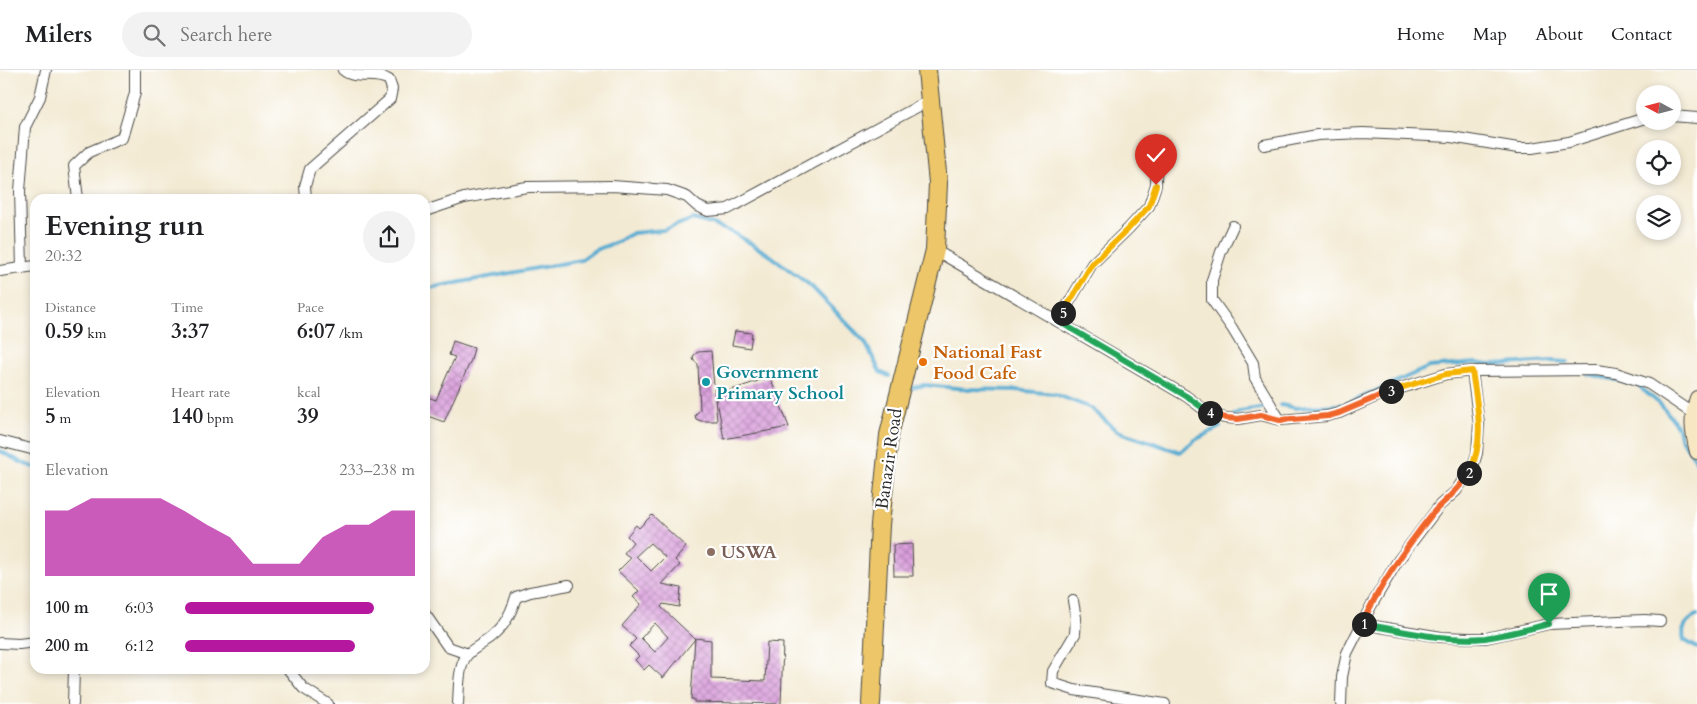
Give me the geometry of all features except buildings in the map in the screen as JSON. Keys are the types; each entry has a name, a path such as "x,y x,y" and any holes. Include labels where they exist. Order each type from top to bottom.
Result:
{"highway":[{"name":"Banazir Road","path":"871,704 880,525 889,435 936,250 938,183 927,70"}],"street":[{"path":"22,268 20,191 25,127 40,97 46,70"},
{"path":"77,194 74,166 89,152 122,138 135,93 135,70"},
{"path":"306,194 305,186 310,169 390,98 392,89 389,80 382,76 356,76 343,70"},
{"path":"430,209 464,198 527,187 612,186 667,190 687,198 697,206 708,211 728,209 930,100"},
{"path":"1681,117 1697,118"},
{"path":"1264,145 1317,135 1363,133 1451,137 1518,148 1532,148 1569,142 1636,121"},
{"path":"1058,321 1092,264 1149,206 1156,185 1157,142"},
{"path":"1233,226 1212,280 1212,300 1253,363 1255,378 1280,420"},
{"path":"936,250 1186,396 1215,416 1238,419 1261,415 1280,420 1328,416 1382,394 1446,374 1472,371 1576,369 1616,373 1649,384 1692,413"},
{"path":"0,271 30,267"},
{"path":"1342,704 1344,667 1348,653 1370,606 1398,562 1440,505 1456,491 1474,463 1477,453 1479,424 1472,371"},
{"path":"1697,398 1692,413 1692,432 1697,452"},
{"path":"0,441 30,449"},
{"path":"458,704 459,677 468,654 493,637 504,626 516,597 530,592 569,585"},
{"path":"1073,601 1076,618 1075,634 1053,671 1052,682 1074,690 1165,704"},
{"path":"430,621 448,646 468,654"},
{"path":"1362,624 1441,637 1486,638 1549,624 1660,621"},
{"path":"0,644 30,643"},
{"path":"73,704 74,674"},
{"path":"292,674 303,688 328,704"}],"waterway":[{"path":"430,288 581,260 595,250 617,242 633,233 664,230 693,219 734,233 771,256 811,286 865,342 880,372 889,376"},
{"path":"1281,405 1296,408 1346,404 1429,367 1476,363 1491,365 1551,361 1568,362"},
{"path":"1588,374 1636,384 1660,404 1672,418 1678,428 1680,437 1697,462"},
{"path":"911,388 924,385 1055,394 1091,408 1117,431 1180,452 1195,440 1220,427"},
{"path":"1234,415 1240,411 1267,407"},
{"path":"0,451 30,466"},
{"path":"1697,615 1687,623 1683,632 1684,640 1697,648"}],"place":[{"name":"National Fast Food Cafe","path":"923,362"},
{"name":"Government Primary School","path":"706,382"},
{"name":"USWA","path":"711,552"}],"route":[{"path":"1156,185 1149,206 1092,264 1058,321 1186,396 1215,416 1226,418 1238,419 1261,415 1280,420 1328,416 1420,381 1446,374 1472,371 1479,424 1477,453 1474,463 1456,491 1431,516 1398,562 1370,606 1362,624 1441,637 1486,638 1549,624"}]}
